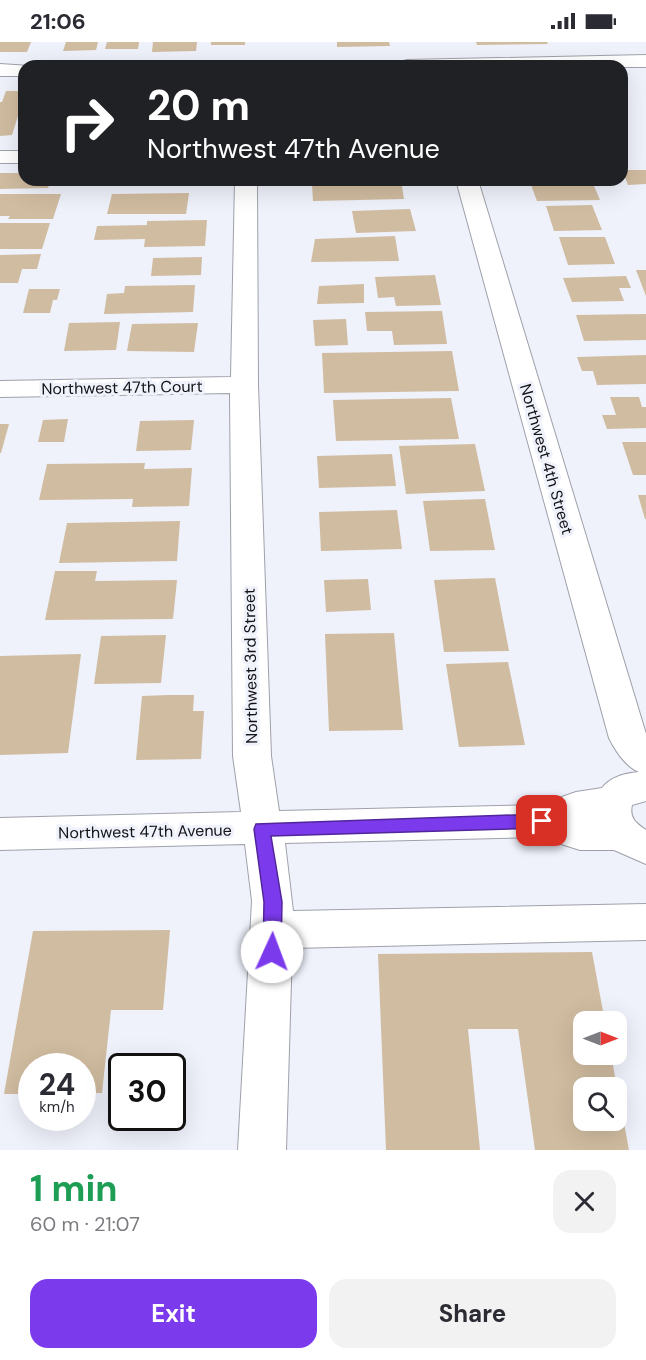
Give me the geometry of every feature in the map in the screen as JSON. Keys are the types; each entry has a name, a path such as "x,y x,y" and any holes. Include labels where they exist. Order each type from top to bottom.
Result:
{"street":[{"path":"628,61 646,61"},
{"path":"0,70 18,70"},
{"path":"0,157 18,157"},
{"name":"Northwest 3rd Street","path":"246,186 244,385 252,756 273,902 262,1150"},
{"name":"Northwest 4th Street","path":"469,186 637,748 619,750 631,826"},
{"name":"Northwest 47th Court","path":"0,389 244,385"},
{"name":"Northwest 47th Avenue","path":"0,834 542,821 568,832 590,837 631,826"},
{"path":"273,930 646,922"}],"building":[{"path":"0,42 31,42 27,52 0,52"},
{"path":"66,42 98,42 96,50 63,51"},
{"path":"107,42 139,42 138,49 105,49"},
{"path":"153,42 197,42 196,51 152,52"},
{"path":"211,42 245,42 245,45 211,45"},
{"path":"337,42 389,42 390,46 337,47"},
{"path":"476,42 547,42 548,44 477,45"},
{"path":"6,91 18,91 18,116 12,135 0,136 0,102"},
{"path":"628,170 646,170 646,184 628,185"},
{"path":"0,173 18,173 18,186 49,186 48,188 0,189"},
{"path":"312,186 402,186 404,199 313,201"},
{"path":"531,186 594,186 600,200 537,201"},
{"path":"189,193 186,214 107,214 112,194"},
{"path":"0,194 61,194 53,219 8,219 10,216 0,216"},
{"path":"592,205 602,230 554,231 546,206"},
{"path":"410,209 416,231 356,233 352,211"},
{"path":"207,220 205,246 144,247 145,239 94,240 97,226 147,225 147,221"},
{"path":"0,223 50,223 42,249 0,249"},
{"path":"395,236 399,261 311,262 315,239"},
{"path":"559,237 605,237 615,264 568,265"},
{"path":"41,254 37,269 22,269 18,283 0,283 0,255"},
{"path":"202,257 201,275 151,276 153,258"},
{"path":"636,270 646,270 646,296"},
{"path":"435,275 441,305 396,306 394,297 378,298 375,277"},
{"path":"626,276 631,288 619,288 624,301 572,302 563,278"},
{"path":"364,284 364,303 317,304 319,286"},
{"path":"195,285 193,312 104,314 107,294 124,293 125,286"},
{"path":"29,289 60,289 57,300 53,300 50,313 23,313"},
{"path":"442,311 447,344 394,345 392,331 367,331 365,312"},
{"path":"646,314 646,340 584,341 576,315"},
{"path":"346,319 348,345 315,346 313,320"},
{"path":"120,322 116,350 64,351 69,323"},
{"path":"198,323 194,352 127,351 132,324"},
{"path":"452,351 459,391 324,393 322,353"},
{"path":"646,355 646,384 597,385 593,371 582,371 577,357"},
{"path":"610,397 639,397 642,407 646,407 646,428 607,429 602,415 616,415"},
{"path":"451,398 459,439 336,441 333,400"},
{"path":"68,419 64,442 38,442 43,420"},
{"path":"194,420 191,450 136,451 140,421"},
{"path":"0,424 9,424 1,453 0,453"},
{"path":"622,442 646,442 646,475 633,475"},
{"path":"475,444 485,491 406,494 399,446"},
{"path":"392,454 396,486 319,488 317,456"},
{"path":"145,463 144,469 192,468 189,506 132,507 133,499 39,500 47,464"},
{"path":"638,495 646,495 646,519 645,519"},
{"path":"485,499 495,550 430,551 423,501"},
{"path":"397,510 402,549 321,551 319,512"},
{"path":"180,521 177,561 59,563 67,523"},
{"path":"55,571 97,571 95,581 177,580 173,619 45,620"},
{"path":"495,578 509,651 444,652 434,580"},
{"path":"368,579 371,610 326,612 324,580"},
{"path":"394,633 403,730 329,731 325,634"},
{"path":"166,635 161,683 94,684 101,636"},
{"path":"81,654 68,753 0,755 0,656"},
{"path":"508,662 525,745 459,747 446,664"},
{"path":"194,695 193,711 204,711 201,759 136,760 142,696"},
{"path":"170,930 163,1010 111,1010 102,1093 96,1093 96,1053 18,1053 18,1094 4,1094 33,931"},
{"path":"592,952 603,1011 573,1011 573,1065 613,1065 615,1077 573,1077 573,1131 625,1131 629,1150 535,1150 518,1029 468,1029 480,1150 386,1150 378,954"}],"route":[{"path":"272,952 273,902 262,829 542,821"}]}
